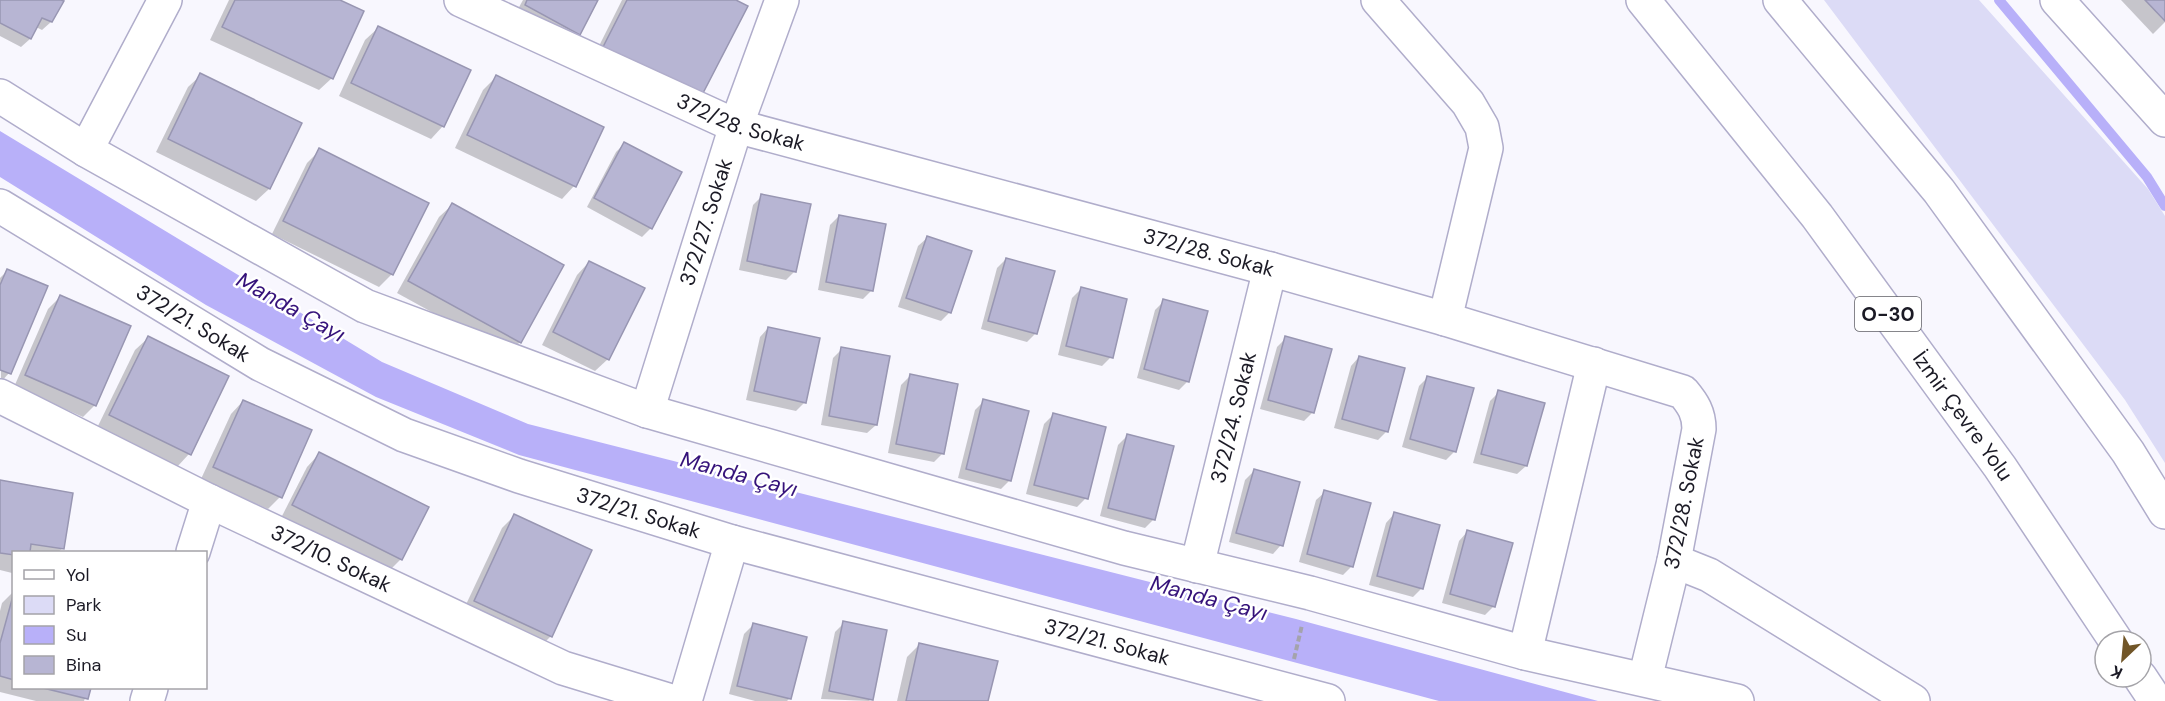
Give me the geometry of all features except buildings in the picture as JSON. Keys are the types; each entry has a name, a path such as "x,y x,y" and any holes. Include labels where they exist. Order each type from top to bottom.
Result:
{"main road":[{"path":"86,150 165,0"},
{"name":"372/28. Sokak","path":"460,0 736,126 1270,269 1445,319 1683,392 1699,415 1699,429 1674,561 1645,679"},
{"name":"372/27. Sokak","path":"647,411 736,126 782,0"},
{"path":"1378,0 1468,103 1482,128 1486,148 1445,319"},
{"name":"İzmir Çevre Yolu","path":"1643,0 1817,216 2000,467 2108,629"},
{"path":"1780,0 1939,191 2128,452 2165,512"},
{"path":"2057,0 2165,120"},
{"path":"0,96 86,150 365,306 647,411 1124,548 1197,566 1306,607 1645,679 1737,701"},
{"name":"372/21. Sokak","path":"0,206 260,364 404,435 519,476 732,542 1328,701"},
{"name":"372/24. Sokak","path":"1197,566 1270,269"},
{"path":"1525,653 1594,364"},
{"name":"372/10. Sokak","path":"0,396 209,501 563,668 671,701"},
{"path":"193,551 209,501"},
{"path":"685,701 732,542"},
{"path":"1674,561 1709,575 1913,701"}],"path":[{"path":"1293,665 1306,607"}],"green space":[{"path":"1824,0 1979,0 2148,189 2165,216 2165,463 2125,400"}],"water":[{"name":"Manda Çayı","path":"0,131 382,362 528,424 1296,619 1598,701 1439,701 519,455 376,397 206,305 0,177"}],"waterway":[{"path":"1999,0 2147,177 2165,206"}]}
